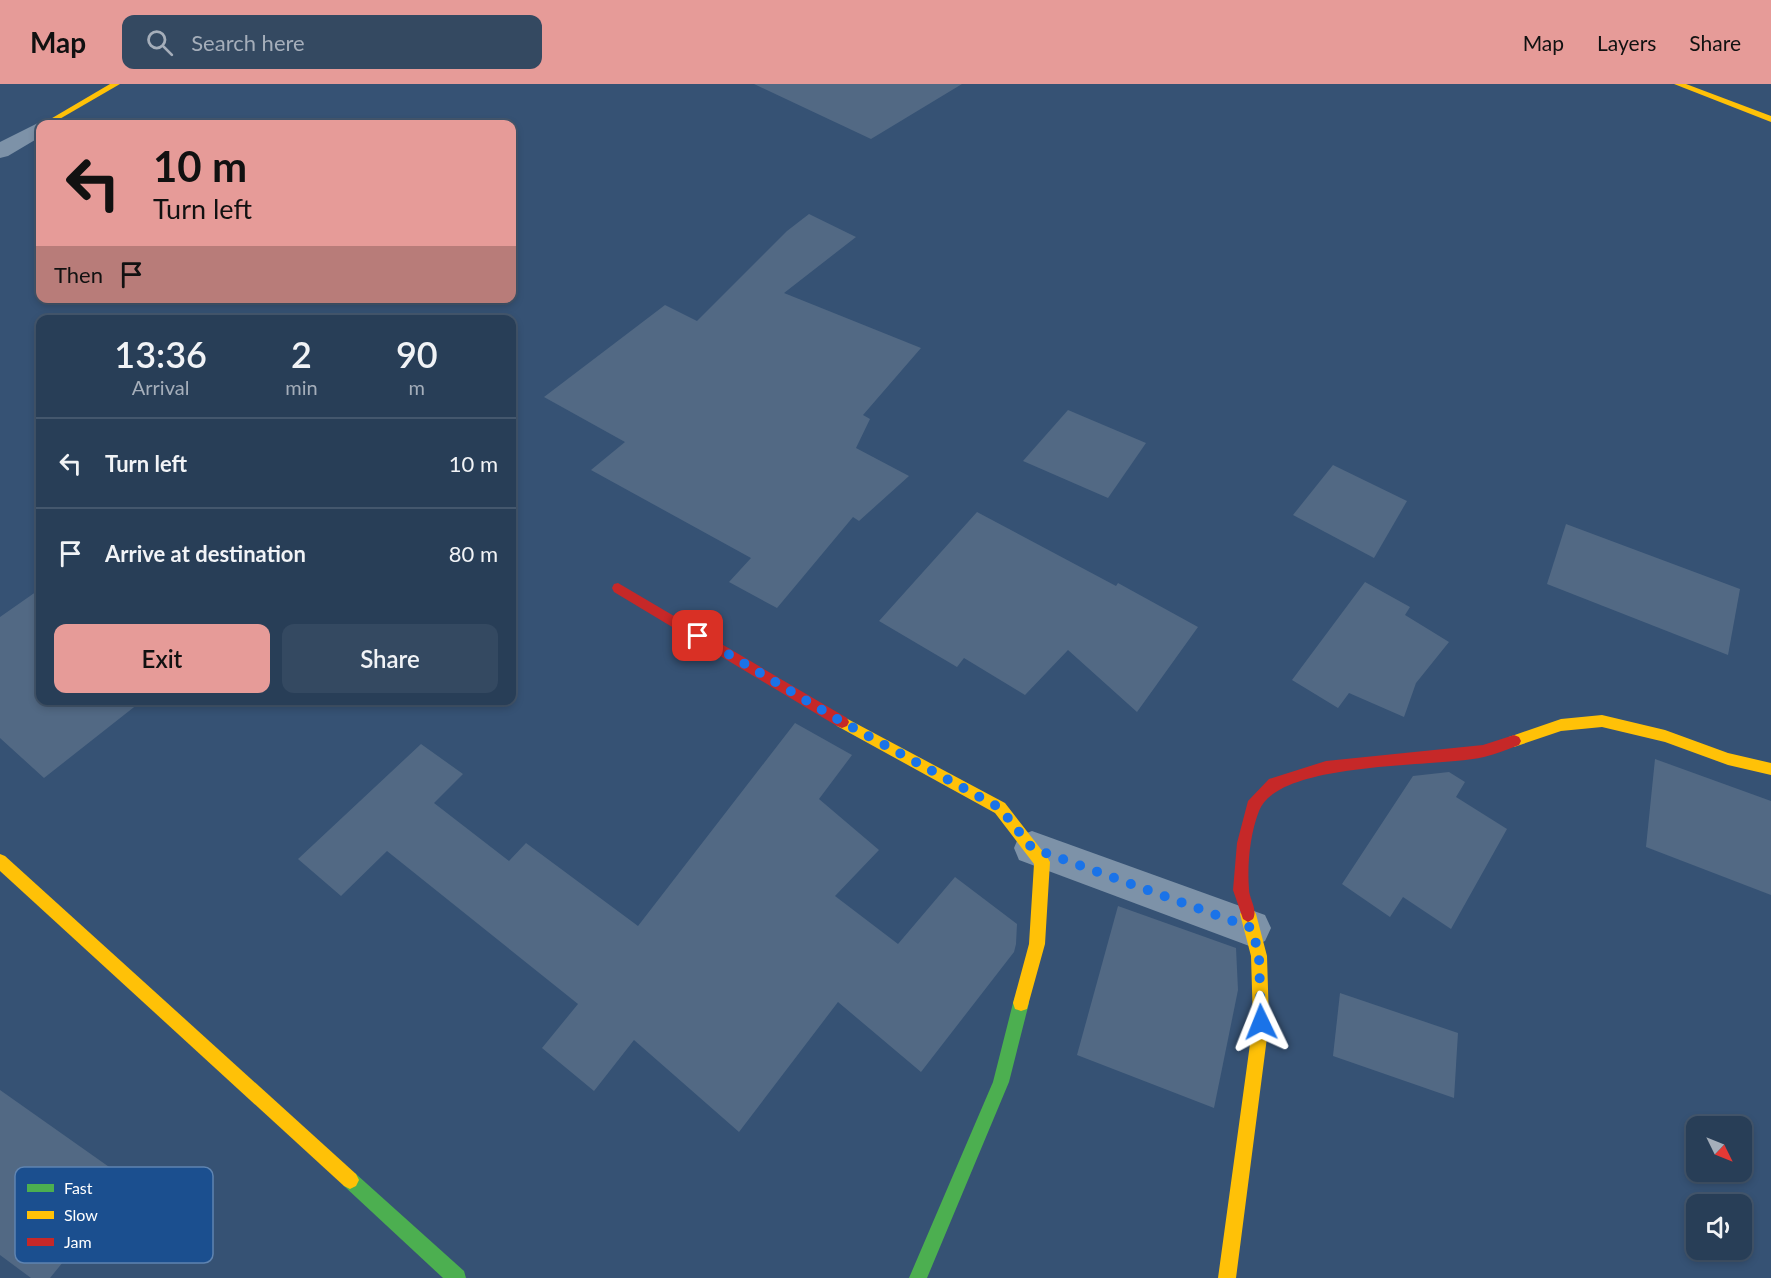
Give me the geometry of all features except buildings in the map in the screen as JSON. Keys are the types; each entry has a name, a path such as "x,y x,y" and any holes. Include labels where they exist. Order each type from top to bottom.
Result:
{"street":[{"path":"53,120 116,84"},
{"path":"1678,84 1771,119"},
{"path":"0,151 36,130"},
{"path":"618,588 839,720 1000,808 1042,861 1037,944 1001,1082 918,1278"},
{"path":"1227,1278 1261,1022 1259,956 1241,890 1244,843 1253,806 1274,784 1326,767 1483,751 1561,725 1602,721 1665,736 1728,759 1771,769"},
{"path":"1032,848 1252,928"},
{"path":"0,861 457,1278"}],"traffic: fast":[{"path":"918,1278 1001,1082 1021,1003"},
{"path":"350,1180 457,1278"}],"traffic: slow":[{"path":"53,120 116,84"},
{"path":"1678,84 1771,119"},
{"path":"1514,741 1561,725 1602,721 1665,736 1728,759 1771,769"},
{"path":"842,722 1000,808 1042,862 1037,944 1021,1003"},
{"path":"0,861 350,1180"},
{"path":"1227,1278 1261,1022 1259,956 1248,914"}],"traffic: jam":[{"path":"618,588 842,722"},
{"path":"1248,914 1241,890 1244,843 1253,806 1274,784 1326,767 1483,751 1514,741"}],"route":[{"path":"698,636 839,720 1000,808 1032,848 1252,928 1259,956 1261,1022"}]}
